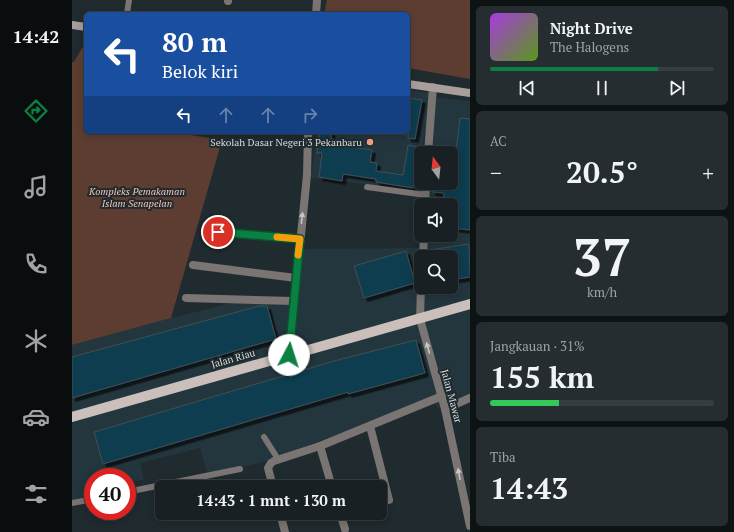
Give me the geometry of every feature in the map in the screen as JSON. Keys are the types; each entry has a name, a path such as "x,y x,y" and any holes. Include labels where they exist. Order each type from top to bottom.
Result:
{"main road":[{"path":"410,84 470,93"},
{"name":"Jalan Riau","path":"72,417 470,304"}],"street":[{"path":"316,12 317,0"},
{"path":"428,146 432,87"},
{"path":"289,355 306,175 308,134"},
{"path":"426,190 426,198"},
{"path":"218,232 300,239"},
{"path":"193,265 296,278"},
{"name":"Jalan Mawar","path":"421,294 420,319 446,409 470,526"},
{"path":"186,298 294,302"},
{"path":"271,480 268,468 271,463 278,459 320,446 442,396"},
{"path":"446,409 470,398"},
{"path":"370,426 389,500"},
{"path":"320,446 330,480"},
{"path":"281,520 283,531"},
{"path":"342,520 345,529"}],"lane":[{"path":"127,12 129,0"},
{"path":"367,186 426,195"},
{"path":"264,437 278,459"},
{"path":"136,490 240,469"},
{"path":"72,503 84,501"}],"shaded area":[{"name":"Sekolah Dasar Negeri 3 Pekanbaru","path":"410,90 431,93 423,146 414,146 414,190 311,178 317,134 410,134"},
{"path":"431,97 470,101 470,399 438,408 432,398 270,460 208,476 200,448 140,463 144,479 136,481 136,468 84,468 84,497 72,500 72,345 236,302 292,304 296,249 420,248 420,242 458,242 458,198 424,198 425,190 458,190 458,146 428,146"}],"green space":[{"path":"327,0 470,0 470,79 410,68 410,12 324,12"},
{"name":"Kompleks Pemakaman Islam Senapelan","path":"82,48 84,48 84,134 184,134 222,140 171,318 72,345 72,62 74,62"}],"building":[{"path":"410,98 422,100 415,139 408,138 408,134 410,134"},
{"path":"460,118 470,119 470,230 458,229 458,198 444,198 444,193 432,192 432,190 458,190 458,146 457,146"},
{"path":"320,134 332,134 331,139 359,143 358,148 372,150 370,162 377,163 376,171 403,175 408,145 414,146 413,188 376,182 376,179 343,174 342,181 319,177 322,153 317,153"},
{"path":"469,244 470,277 458,279 458,250 429,250"},
{"path":"406,251 414,283 364,298 354,266"},
{"path":"259,306 267,306 276,339 72,398 72,357"},
{"path":"416,340 425,373 348,394 348,392 103,464 94,432 334,361"}],"slow traffic":[{"path":"277,237 300,239 298,255"}],"place":[{"name":"Sekolah Dasar Negeri 3 Pekanbaru","path":"370,142"}],"route":[{"path":"218,232 300,239 289,355"}]}
